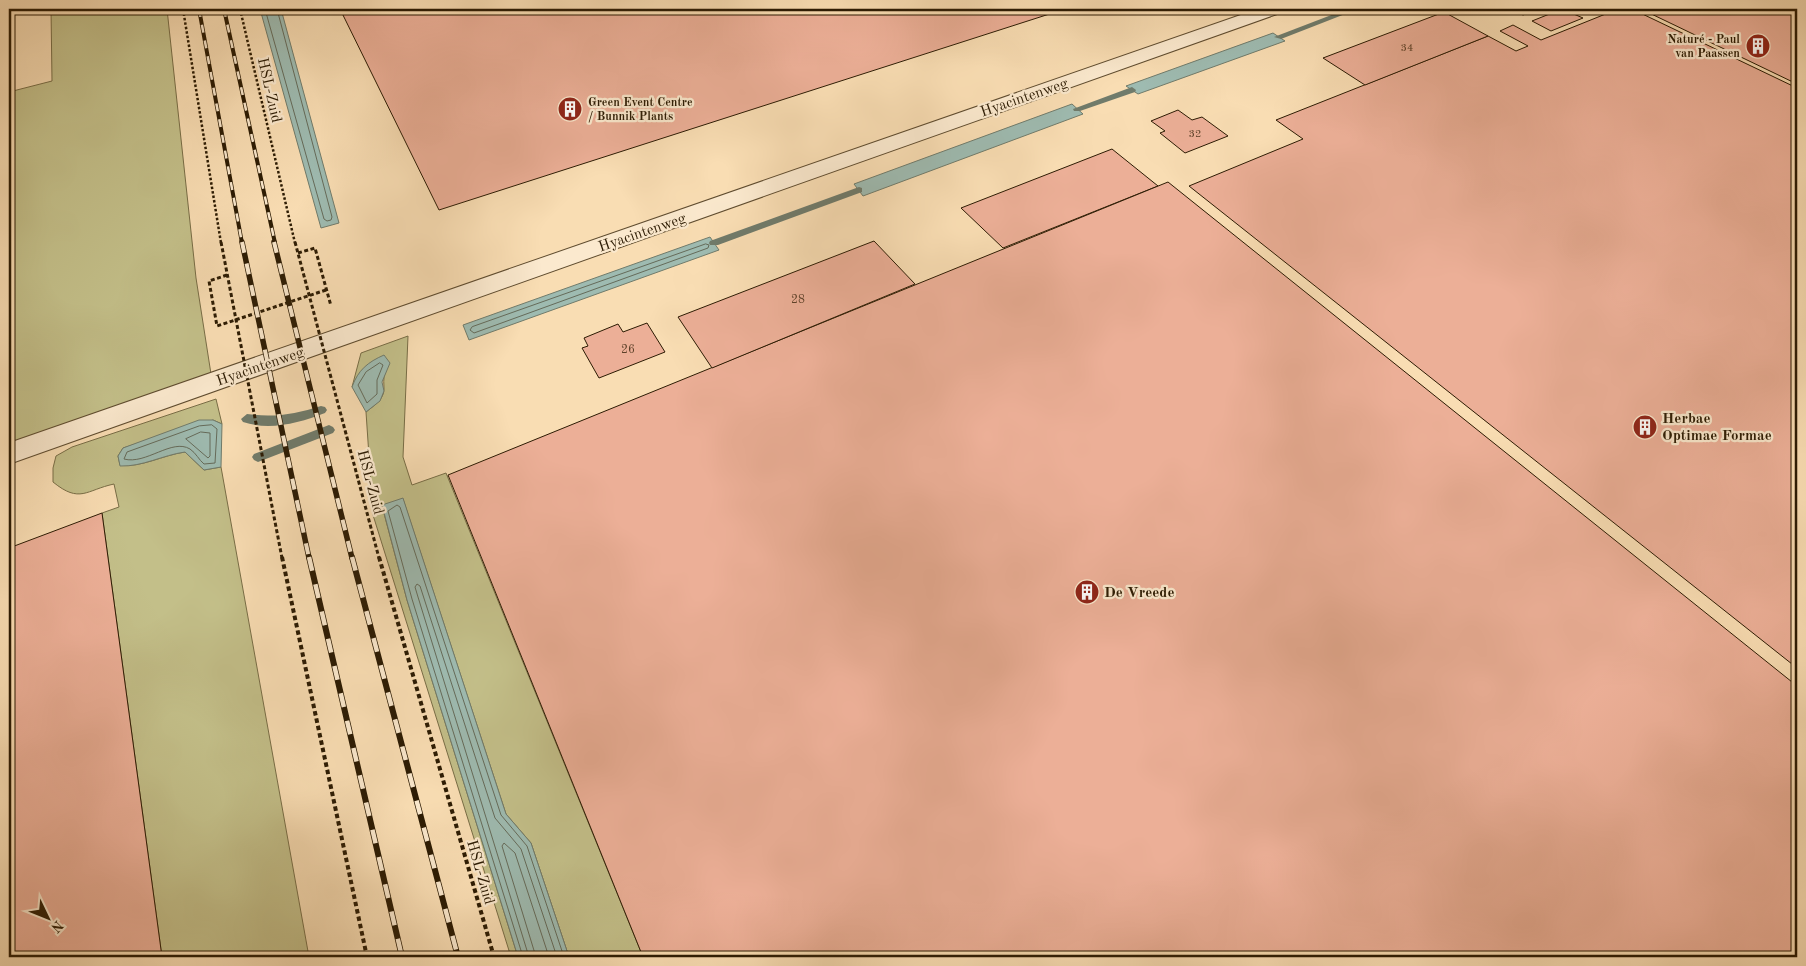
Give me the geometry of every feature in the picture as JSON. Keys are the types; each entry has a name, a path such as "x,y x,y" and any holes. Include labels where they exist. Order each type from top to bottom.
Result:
{"street":[{"name":"Hyacintenweg","path":"9,454 1274,9"}],"path":[{"path":"183,9 227,275 276,533 366,957"},
{"name":"HSL-Zuid","path":"240,9 298,253 368,514 494,957"},
{"path":"298,253 315,248 328,295"},
{"path":"227,275 209,281 217,326 326,288"}],"shaded area":[{"path":"51,9 167,9 196,278 211,374 9,445 9,92 52,81"},
{"path":"408,336 403,457 412,485 446,473 643,957 569,957 531,843 506,814 403,499 382,506 407,600 518,957 511,957 373,515 366,412 378,402 384,393 385,373 352,387 361,353"},
{"path":"216,399 222,424 213,420 123,448 118,456 120,465 136,465 185,452 204,470 221,467 309,957 162,957 102,513 119,507 114,484 83,494 77,494 62,489 53,482 53,468 56,456 72,447"}],"water":[{"path":"260,9 281,9 339,223 321,228"},
{"path":"1273,33 1285,41 1138,94 1126,86"},
{"path":"1072,104 1083,114 863,196 854,184"},
{"path":"710,237 719,250 469,340 463,325"},
{"path":"384,355 390,363 382,382 384,391 380,401 366,412 352,387 364,367"},
{"path":"199,420 213,420 222,424 221,467 204,470 185,452 136,465 120,466 118,456 123,448"},
{"path":"403,498 506,814 531,843 569,957 518,957 407,600 382,505"}],"building":[{"name":"Green Event Centre / Bunnik Plants","path":"340,9 1065,9 439,210"},
{"path":"1511,9 1540,9 1523,15"},
{"path":"1562,9 1583,18 1551,31 1532,21"},
{"name":"Herbae Optimae Formae","path":"1618,9 1632,9 1797,88 1797,668 1189,186 1303,139 1276,120 1488,36 1516,51 1528,46 1500,31 1513,25 1541,40"},
{"name":"Naturé - Paul van Paassen","path":"1641,9 1797,9 1797,84"},
{"path":"1444,12 1488,36 1365,85 1323,58"},
{"path":"1178,110 1192,120 1202,117 1228,136 1185,153 1160,133 1165,131 1151,121"},
{"path":"1112,149 1158,186 1003,248 961,208"},
{"name":"De Vreede","path":"1168,182 1797,686 1797,957 643,957 448,475"},
{"path":"874,241 915,284 712,368 678,317"},
{"path":"647,323 665,352 599,378 582,348 588,346 584,338 618,324 623,332"},
{"path":"102,513 162,957 9,957 9,548"}],"waterway":[{"path":"1278,37 1354,9"},
{"path":"1077,109 1132,90"},
{"path":"714,243 859,190"},
{"path":"247,419 284,420 321,410"},
{"path":"258,457 329,430"}],"railway":[{"path":"199,9 242,243"},
{"path":"224,9 275,243"},
{"path":"242,242 309,558"},
{"path":"274,242 352,558"},
{"path":"309,557 402,957"},
{"path":"352,557 458,957"}],"place":[{"name":"Naturé - Paul van Paassen","path":"1758,46"},
{"name":"Green Event Centre / Bunnik Plants","path":"570,109"},
{"name":"Herbae Optimae Formae","path":"1645,427"},
{"name":"De Vreede","path":"1087,592"}]}
